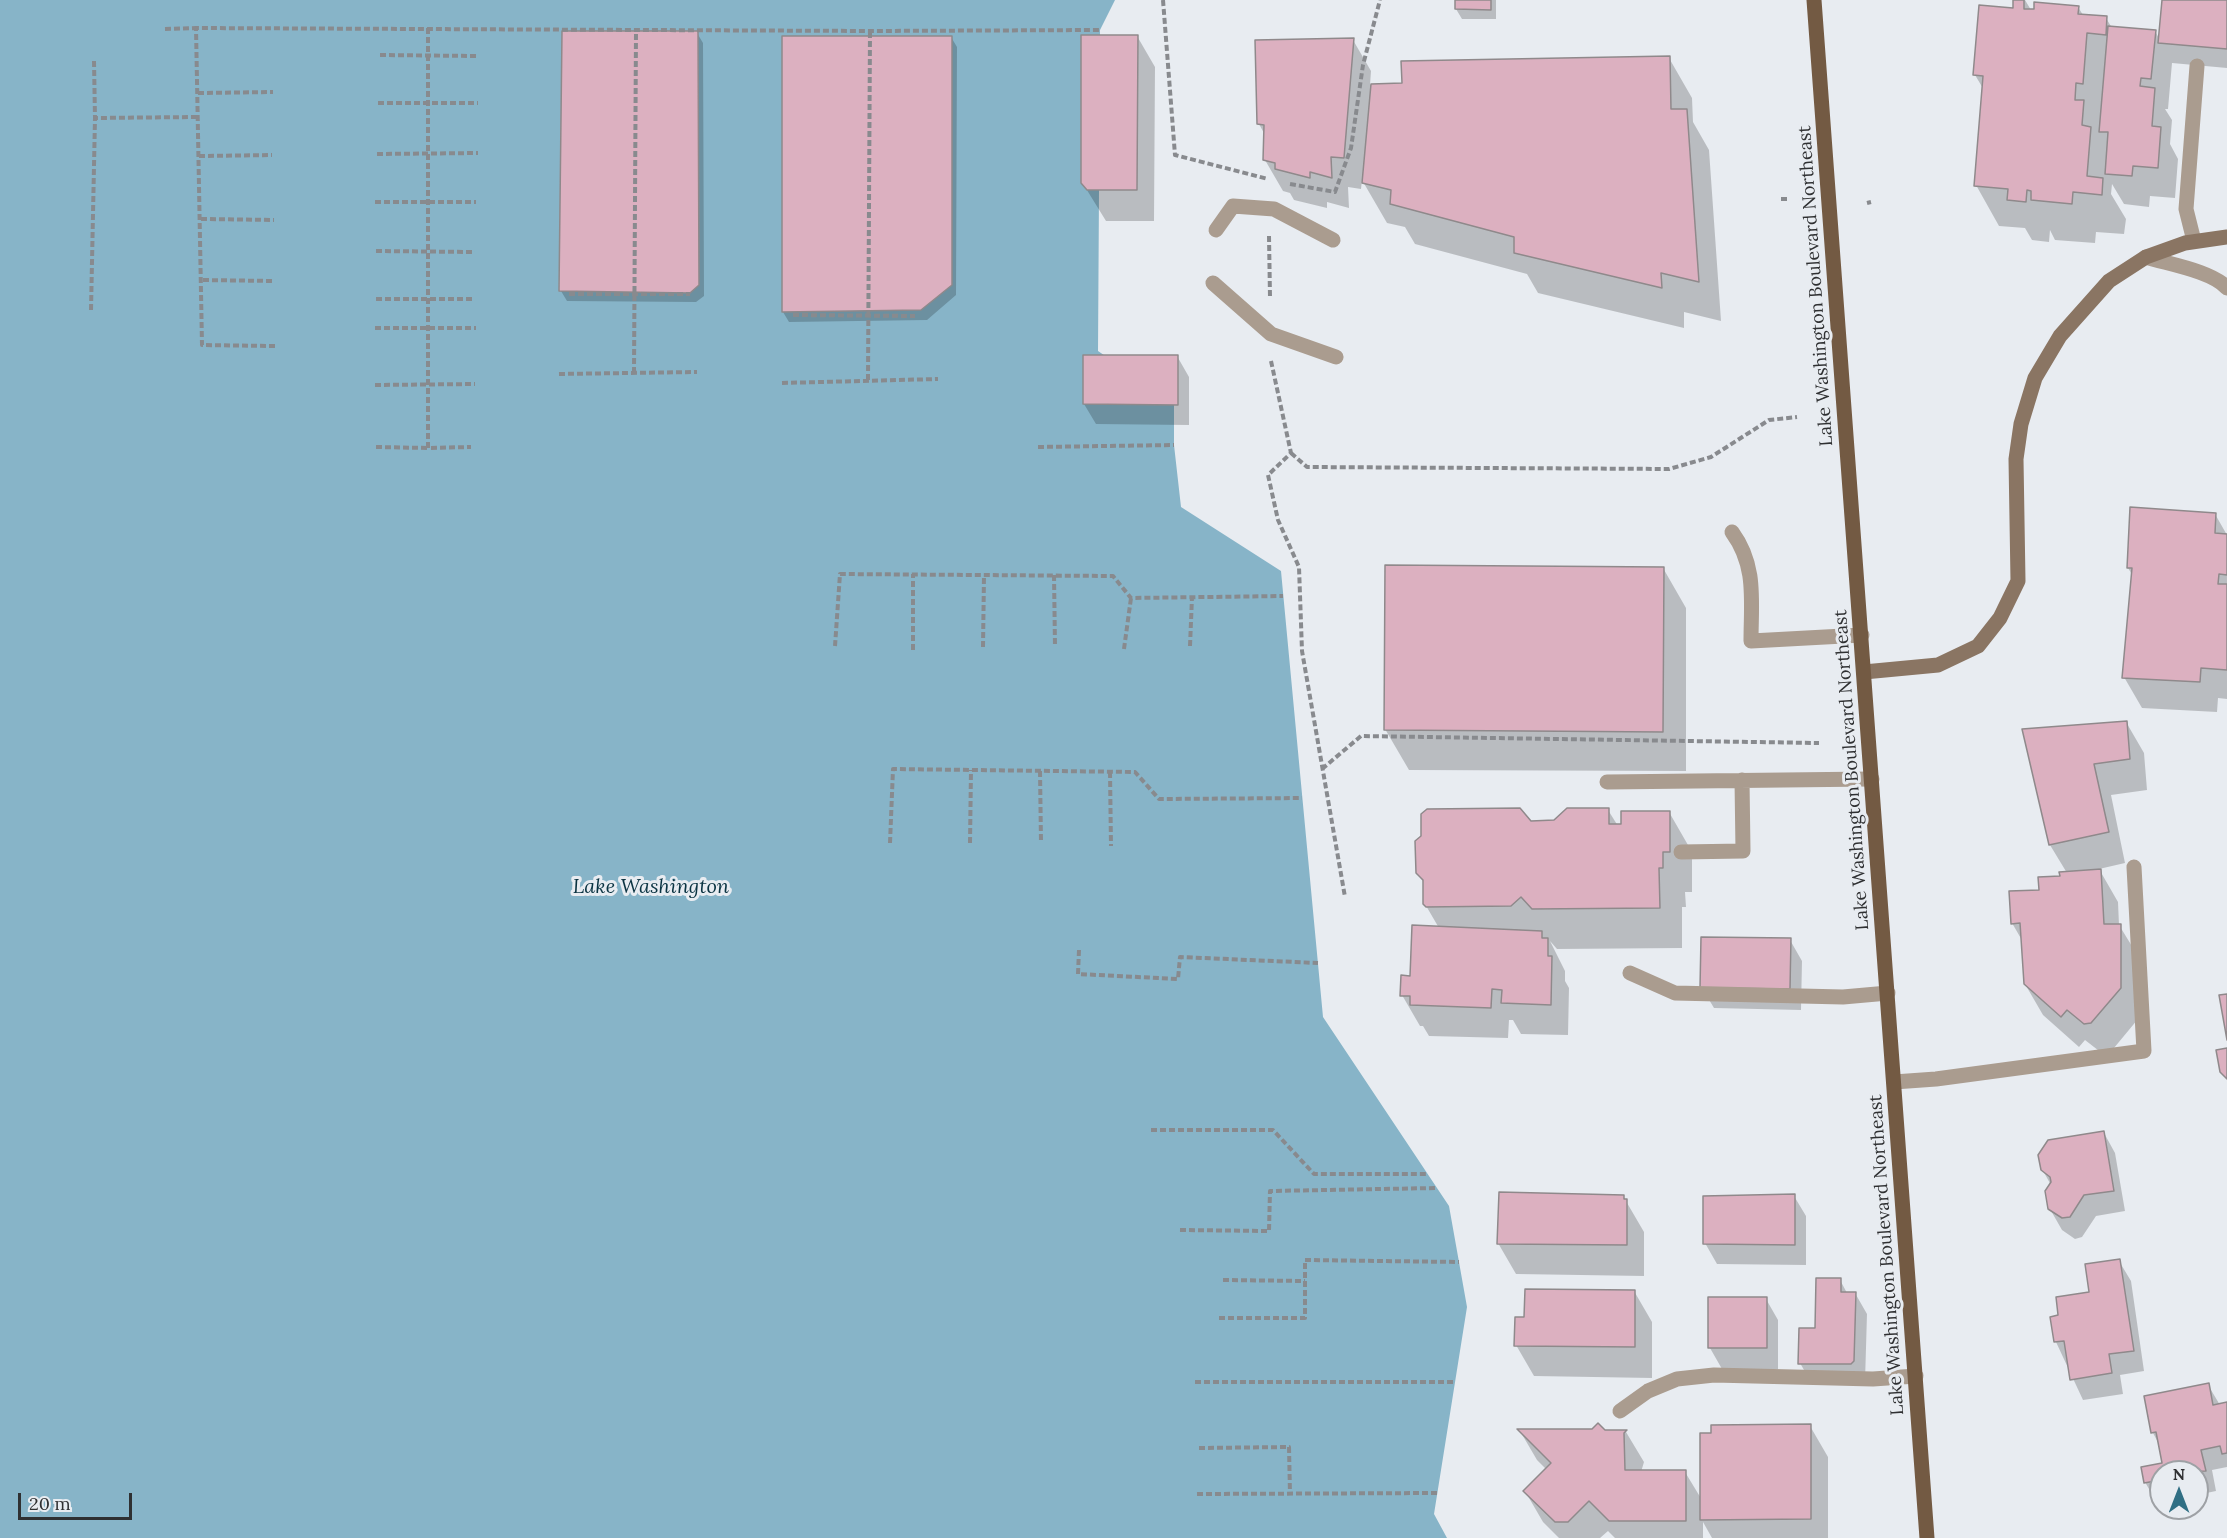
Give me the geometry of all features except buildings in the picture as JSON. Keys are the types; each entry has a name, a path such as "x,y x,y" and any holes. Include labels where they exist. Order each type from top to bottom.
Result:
{"main road":[{"name":"Lake Washington Boulevard Northeast","path":"1814,0 1927,1538"}],"street":[{"path":"2194,241 2186,209 2197,66"},
{"path":"1216,230 1233,206 1274,209 1333,240"},
{"path":"1864,672 1938,665 1978,646 2000,618 2018,581 2016,459 2021,424 2035,378 2060,336 2109,281 2146,257 2194,241 2227,237"},
{"path":"2146,257 2205,275 2227,288"},
{"path":"1213,283 1271,334 1336,357"},
{"path":"1732,532 1745,550 1750,576 1751,641 1862,635"},
{"path":"1607,782 1872,779"},
{"path":"1681,852 1743,851 1742,780"},
{"path":"1894,1082 1936,1079 2144,1051 2134,867"},
{"path":"1630,974 1675,993 1843,997 1888,993"},
{"path":"1620,1411 1648,1391 1677,1379 1705,1376 1873,1379 1916,1376"}],"path":[{"path":"1163,0 1175,155 1280,182 1335,192 1351,148 1363,65 1380,0"},
{"path":"196,28 203,280 202,345 275,346"},
{"path":"428,28 429,448"},
{"path":"165,29 428,28 870,32 1100,30"},
{"path":"634,373 636,31"},
{"path":"868,380 866,316 870,32"},
{"path":"380,55 476,56"},
{"path":"91,310 94,61"},
{"path":"198,93 273,92"},
{"path":"378,103 478,103"},
{"path":"95,118 198,117"},
{"path":"377,154 478,153"},
{"path":"199,156 272,155"},
{"path":"1280,182 1269,230 1271,368 1291,453 1307,467 1669,469 1711,457 1770,420 1797,417"},
{"path":"1781,199 1790,199"},
{"path":"375,202 476,202"},
{"path":"201,219 274,220"},
{"path":"376,251 476,252"},
{"path":"203,280 273,282"},
{"path":"569,294 690,294"},
{"path":"376,299 475,299"},
{"path":"793,315 915,316"},
{"path":"375,328 476,328"},
{"path":"559,374 697,372"},
{"path":"782,383 938,379"},
{"path":"375,386 475,384"},
{"path":"1038,447 1174,445"},
{"path":"376,447 471,447"},
{"path":"1291,453 1268,475 1278,520 1299,567 1302,651 1346,897"},
{"path":"835,646 840,574 1113,576 1131,598 1124,649"},
{"path":"913,574 913,650"},
{"path":"983,647 984,575"},
{"path":"1054,576 1055,646"},
{"path":"1131,598 1283,596"},
{"path":"1190,646 1192,597"},
{"path":"1322,769 1361,736 1820,742"},
{"path":"890,843 893,769 1135,772 1159,799 1302,798"},
{"path":"970,843 971,770"},
{"path":"1040,771 1041,842"},
{"path":"1110,771 1111,846"},
{"path":"1079,950 1078,974 1178,979 1180,957 1318,963"},
{"path":"1151,1130 1273,1130 1314,1174 1428,1174"},
{"path":"1180,1230 1269,1231 1270,1191 1437,1188"},
{"path":"1219,1318 1305,1318 1305,1260 1459,1262"},
{"path":"1223,1280 1305,1281"},
{"path":"1195,1382 1455,1382"},
{"path":"1199,1448 1289,1447 1290,1494"},
{"path":"1197,1494 1437,1493"}],"water":[{"name":"Lake Washington","path":"0,0 1115,0 1100,30 1098,351 1174,403 1174,445 1181,507 1281,571 1323,1017 1449,1206 1467,1307 1434,1514 1447,1538 0,1538"}]}
